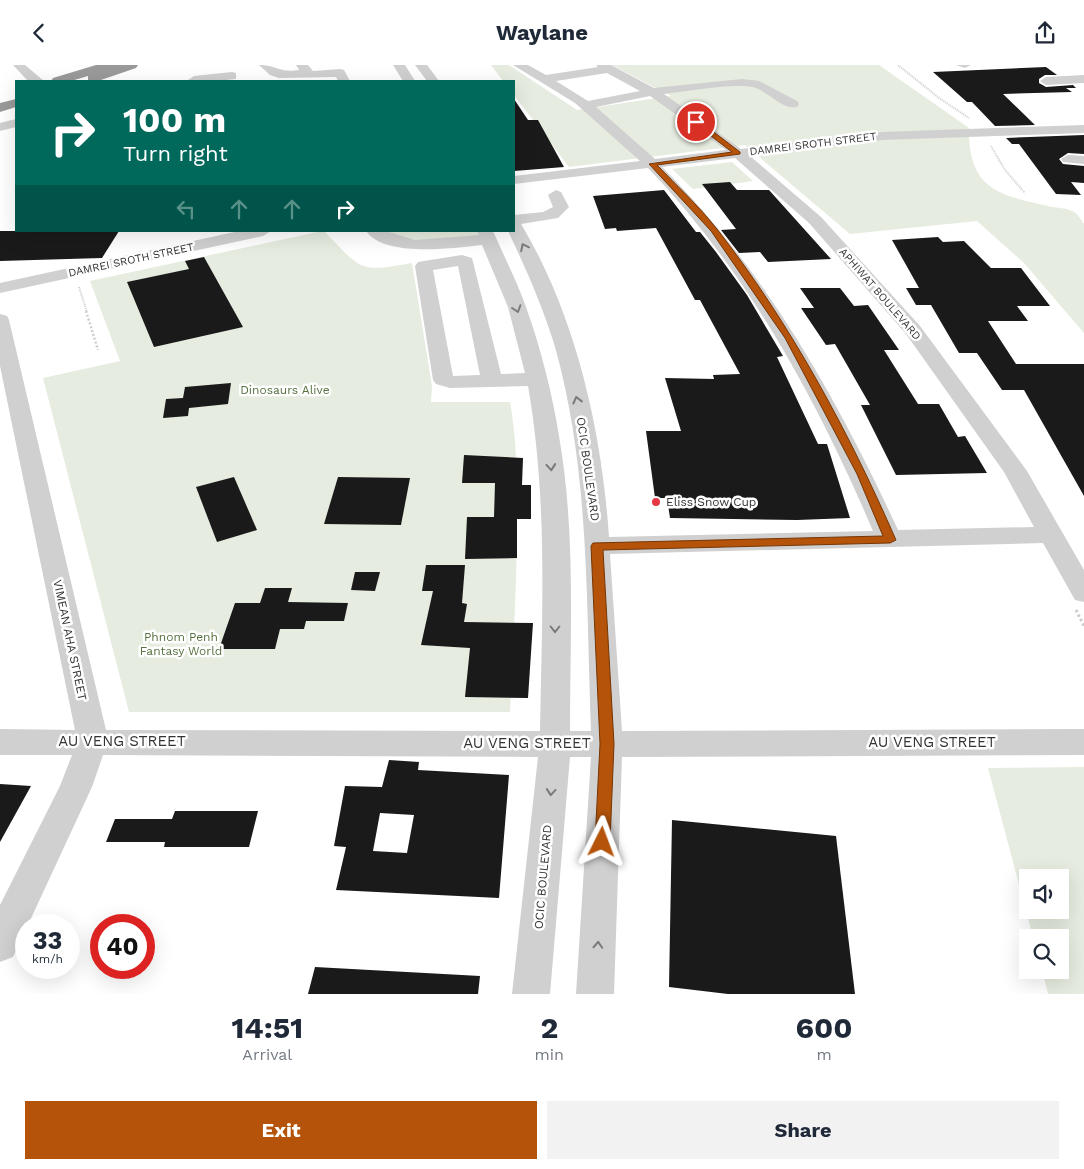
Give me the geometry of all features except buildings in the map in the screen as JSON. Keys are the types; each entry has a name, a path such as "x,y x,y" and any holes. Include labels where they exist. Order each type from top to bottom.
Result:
{"highway":[{"path":"61,80 109,65"},
{"path":"85,80 132,65"},
{"path":"0,100 15,95"},
{"path":"0,108 15,103"}],"street":[{"path":"19,65 35,80"},
{"path":"265,65 273,74 280,76 304,69 313,75 340,73 344,80"},
{"path":"399,65 408,80"},
{"path":"421,65 431,80"},
{"path":"520,65 586,105 652,164 714,229 789,338 862,474 890,540"},
{"path":"543,79 605,67"},
{"name":"APHIWAT BOULEVARD","path":"605,67 652,92 738,153 815,220 913,330 1015,471 1051,535 1079,601"},
{"path":"1070,69 1084,78"},
{"path":"185,70 194,80"},
{"path":"202,80 232,76"},
{"path":"1046,81 1084,78"},
{"path":"586,105 652,92 751,83 759,85 793,104"},
{"path":"0,127 15,123"},
{"name":"DAMREI SROTH STREET","path":"515,181 891,136 984,131 1084,129"},
{"path":"1068,159 1084,160"},
{"path":"515,220 552,215 560,211 562,207 556,195"},
{"name":"OCIC BOULEVARD","path":"515,228 550,303 565,348 582,418 594,496 607,744 595,994"},
{"name":"DAMREI SROTH STREET","path":"0,288 258,232"},
{"path":"376,232 395,241 434,244 487,235"},
{"name":"OCIC BOULEVARD","path":"487,235 517,307 539,385 548,437 555,525 555,744 531,994"},
{"path":"492,381 466,263 459,260 424,266 443,380 492,381 539,385"},
{"name":"VIMEAN AHA STREET","path":"0,321 93,741"},
{"path":"439,392 539,385"},
{"path":"597,546 1051,535"},
{"path":"0,944 76,787 93,741"},
{"name":"AU VENG STREET","path":"0,742 555,744 1084,742"}],"path":[{"path":"77,282 98,350"},
{"path":"1079,601 1084,626"}],"green space":[{"path":"491,65 509,65 577,110 671,96 612,65 879,65 969,128 970,148 974,164 980,176 989,185 1014,198 1069,210 1078,216 1084,224 1084,333 1024,263 977,221 850,234 745,145 569,167 515,96 515,80 502,80"},
{"path":"732,162 753,181 693,189 672,169"},
{"path":"317,232 325,232 354,261 370,268 412,263 432,386 431,402 510,402 516,453 517,538 510,712 129,712 43,378 120,361 90,281"},
{"path":"379,232 486,232 489,239 434,244"},
{"path":"1084,767 1084,994 1048,994 1044,979 1069,979 1069,929 1031,929 1028,919 1069,919 1069,869 1019,869 1019,884 988,768"}],"place":[{"name":"Eliss Snow Cup","path":"656,502"}],"route":[{"path":"602,842 607,744 597,546 890,540 862,474 789,338 714,229 652,164 738,153 696,122"}],"park label":[{"name":"Dinosaurs Alive","path":"285,390"},
{"name":"Phnom Penh Fantasy World","path":"181,644"}]}
